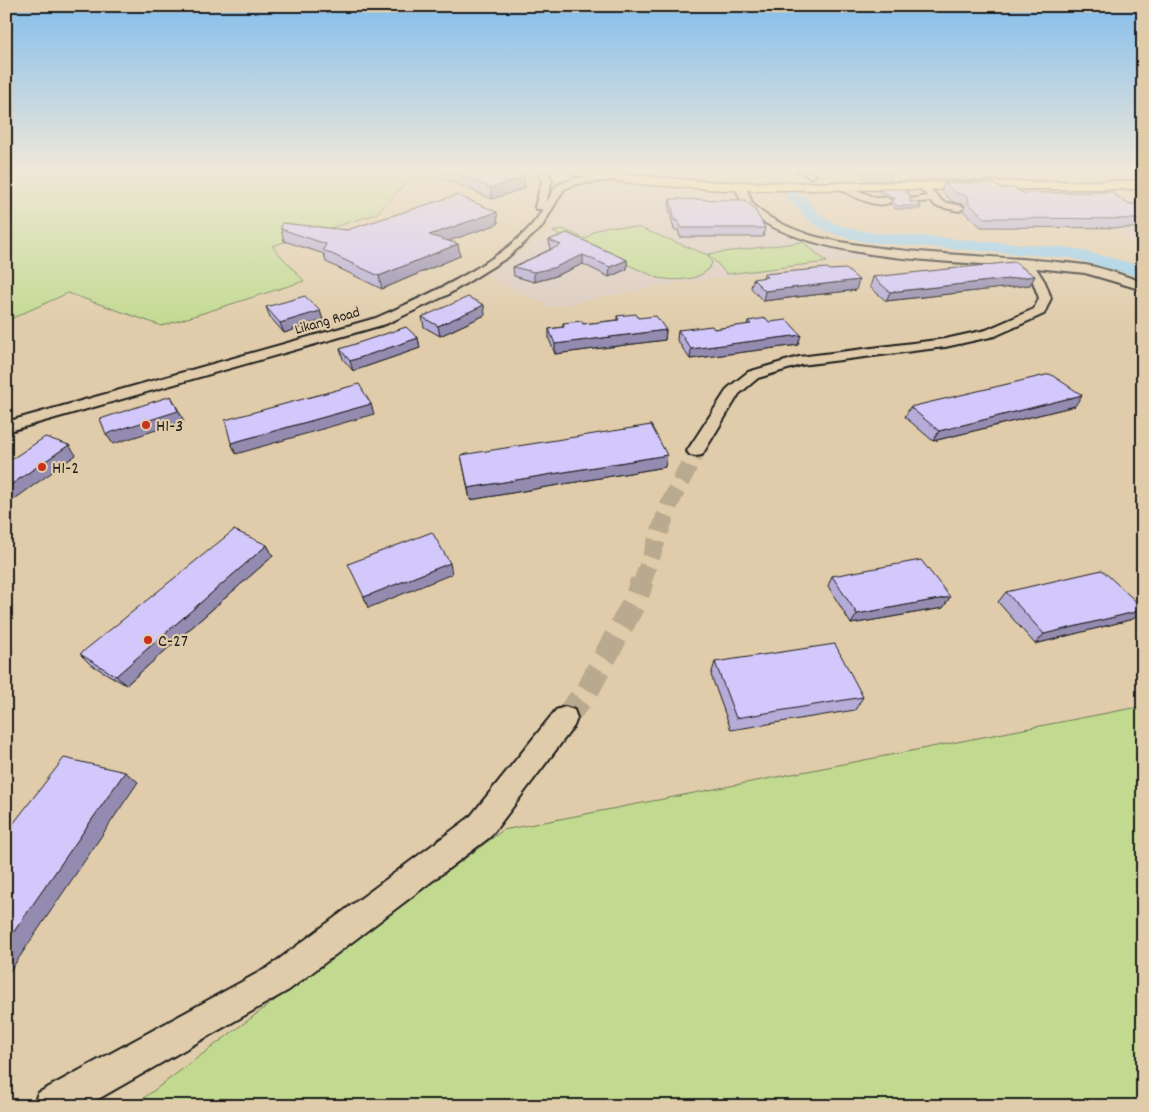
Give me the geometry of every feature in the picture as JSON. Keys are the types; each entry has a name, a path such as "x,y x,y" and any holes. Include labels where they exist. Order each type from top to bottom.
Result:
{"street":[{"name":"Likang Road","path":"6,419 306,334 367,314 408,297 483,257 527,223"},
{"name":"Likang Road","path":"6,427 350,331 389,318 487,265 515,246 537,223"},
{"path":"774,223 816,240 873,250 1086,269 1143,286"},
{"path":"696,451 733,391 753,375 798,361 945,343 990,333 1039,311 1045,298 1039,282 1027,264"},
{"path":"51,1106 278,979 480,827 565,718"}],"shaded area":[{"path":"554,223 777,223 814,241 882,256 664,285 550,307 485,275 549,233"},
{"path":"1109,223 1143,223 1143,253"}],"green space":[{"path":"6,223 347,223 272,246 304,281 162,326 68,293 6,321"},
{"path":"608,226 640,228 708,255 712,263 703,274 696,277 680,280 658,278 553,232 562,229 586,239 594,231"},
{"path":"803,242 827,262 727,274 708,254"},
{"path":"1143,706 1143,1106 133,1106 503,830"}],"building":[{"path":"282,223 347,230 369,223 465,223 429,235 458,244 379,276 323,250 326,244 281,229"},
{"path":"680,223 762,223 765,228 681,228"},
{"path":"567,233 627,260 610,267 583,255 553,268 534,272 513,267 561,245 549,240"},
{"path":"1014,262 1035,276 890,292 873,277"},
{"path":"827,268 830,270 846,269 859,280 765,291 753,279 767,277 764,274"},
{"path":"305,296 320,311 280,323 266,307"},
{"path":"468,297 484,305 438,326 422,317"},
{"path":"636,314 638,318 656,316 666,330 555,344 549,329 564,327 563,323 582,321 583,324 619,320 617,316"},
{"path":"766,318 769,322 787,320 801,335 691,349 678,330 712,326 714,329 751,324 748,321"},
{"path":"406,327 418,338 350,361 340,349"},
{"path":"1050,374 1082,395 939,431 910,407"},
{"path":"359,384 371,404 231,443 225,420"},
{"path":"171,396 178,411 106,434 100,419"},
{"path":"651,425 667,455 468,488 461,455"},
{"path":"45,437 69,445 6,488 6,463"},
{"path":"234,530 267,545 116,676 80,654"},
{"path":"432,532 450,563 364,597 348,564"},
{"path":"921,560 950,597 857,614 832,576"},
{"path":"1102,570 1143,610 1044,634 1006,592"},
{"path":"835,644 863,697 736,718 715,662"},
{"path":"64,758 125,772 6,943 6,833"}],"waterway":[{"path":"823,223 833,228 867,237 1071,253 1143,272"}],"tunnel":[{"path":"642,583 669,505 696,451"},
{"path":"565,718 587,691 636,599 642,581"}],"place":[{"name":"H1-3","path":"146,425"},
{"name":"H1-2","path":"42,467"},
{"name":"C-27","path":"148,640"}]}
